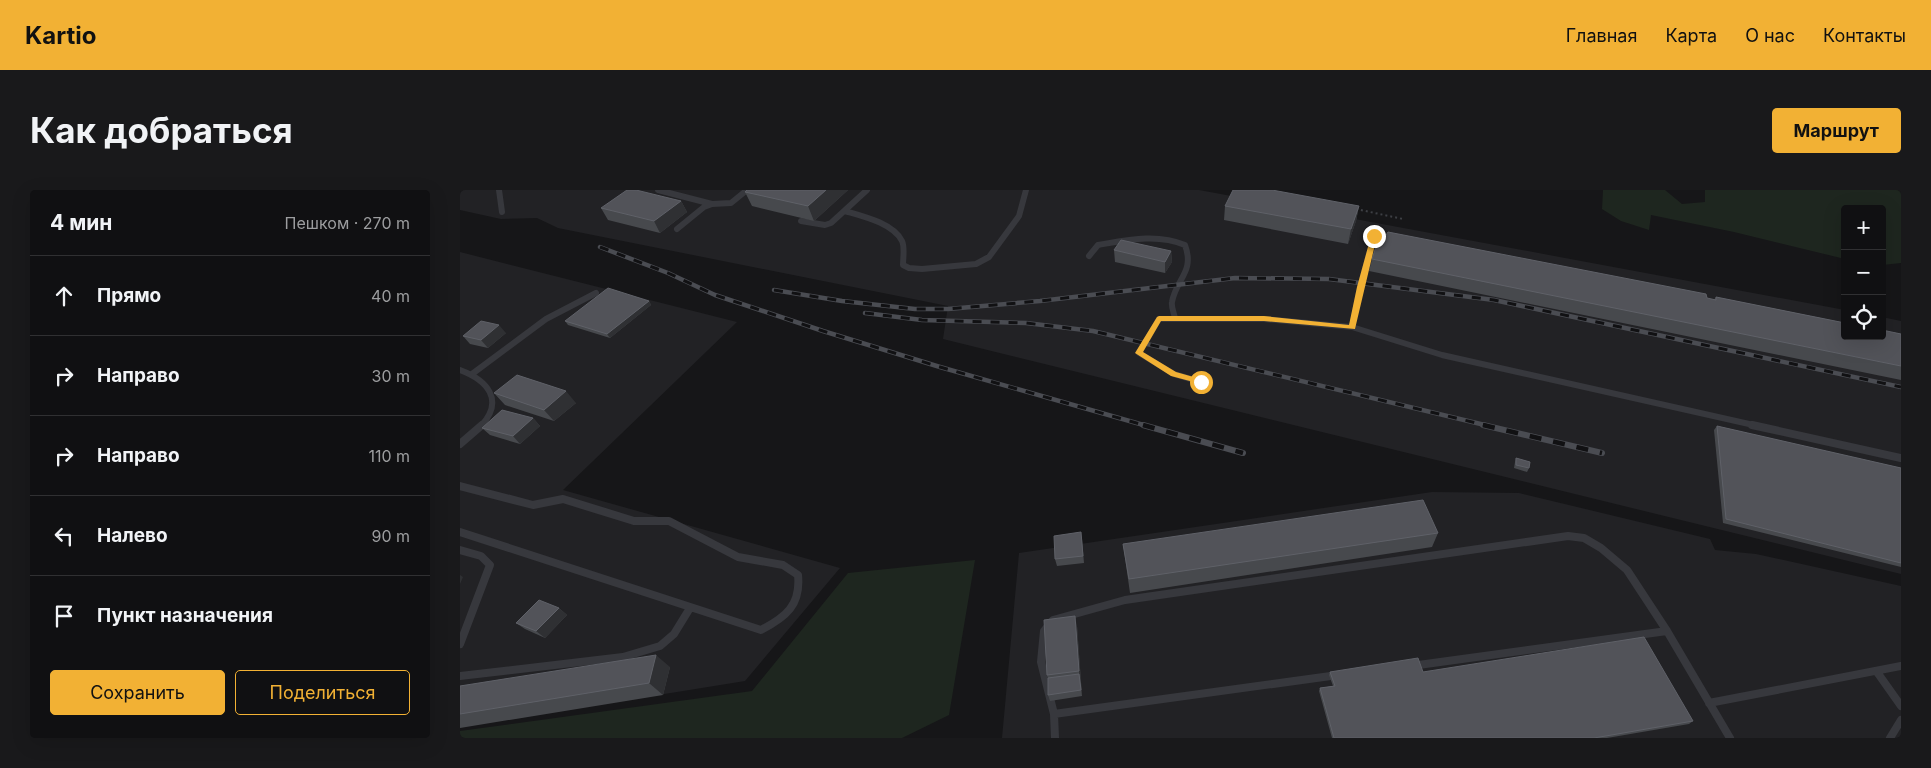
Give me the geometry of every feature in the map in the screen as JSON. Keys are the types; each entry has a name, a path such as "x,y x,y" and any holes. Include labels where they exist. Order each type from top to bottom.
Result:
{"lane":[{"path":"499,190 502,212"},
{"path":"658,190 712,204"},
{"path":"677,229 704,207 712,204 731,203 747,190"},
{"path":"801,221 824,225 831,223 867,190"},
{"path":"845,211 882,225 897,235 903,242 903,265 909,268 922,269 976,264 989,257 1019,216 1026,190"},
{"path":"1352,327 1360,287 1374,236 1391,239"},
{"path":"1090,256 1098,245 1112,242 1168,238 1185,244 1189,263 1187,273 1172,303 1175,318"},
{"path":"472,374 539,322 569,304 596,293"},
{"path":"1201,382 1174,374 1139,353 1159,319 1264,319 1352,327 1442,355 1901,458"},
{"path":"460,370 472,374 488,389 492,400 492,412 484,423 460,444"},
{"path":"460,486 533,505 563,499 634,521 669,521 738,557 783,565 798,575 800,588 794,604 782,619 761,630 460,532"},
{"path":"1055,738 1054,714 1041,662 1044,632 1053,620 1126,600 1568,536 1584,538 1602,548 1627,570 1667,631 1730,738"},
{"path":"460,550 481,556 490,566 460,644"},
{"path":"460,676 632,654 660,646 674,634 690,608"},
{"path":"1400,667 1667,631"},
{"path":"1710,703 1901,666"},
{"path":"1877,672 1901,706"},
{"path":"1054,714 1350,674"},
{"path":"1890,738 1901,720"}],"path":[{"path":"1355,209 1403,219"}],"shaded area":[{"path":"460,190 1199,190 1841,309 1841,340 1886,340 1886,318 1901,321 1901,574 943,339 948,306 558,228 537,218 501,219 460,210"},
{"path":"1603,190 1665,190 1682,204 1705,202 1705,190 1901,190 1901,263 1886,265 1886,205 1841,205 1841,258 1734,232 1651,215 1649,230 1621,221 1602,209"},
{"path":"460,252 737,322 563,490 840,568 745,681 460,727"},
{"path":"1432,492 1519,493 1710,539 1715,550 1756,554 1901,586 1901,738 1002,738 1019,553"},
{"path":"975,560 949,715 902,738 460,738 460,731 752,691 848,573"}],"building":[{"path":"627,190 636,190 681,201 654,221 601,208"},
{"path":"747,190 826,190 808,206 745,192"},
{"path":"1233,190 1272,190 1359,206 1351,229 1225,206"},
{"path":"1388,232 1706,294 1707,298 1716,300 1716,297 1841,322 1841,340 1886,340 1886,331 1901,334 1901,366 1372,259 1380,234 1386,235"},
{"path":"1121,240 1171,251 1165,262 1114,250"},
{"path":"608,288 649,301 607,334 565,321"},
{"path":"481,321 499,325 481,340 463,336"},
{"path":"517,375 566,391 544,410 494,393"},
{"path":"502,410 533,418 513,436 482,428"},
{"path":"1717,426 1901,468 1901,563 1726,519"},
{"path":"1516,458 1530,462 1529,468 1516,465"},
{"path":"1423,500 1438,533 1129,579 1123,544"},
{"path":"1081,532 1083,556 1055,559 1054,536"},
{"path":"539,600 559,608 536,631 516,623"},
{"path":"1075,616 1079,671 1047,675 1044,620"},
{"path":"1644,637 1693,721 1594,738 1334,738 1320,688 1335,686 1330,672 1418,658 1423,672"},
{"path":"656,655 649,683 460,714 460,686"},
{"path":"1079,674 1081,690 1048,695 1048,678"}],"railway":[{"path":"600,247 668,273 715,295 823,331 940,367 1147,426"},
{"path":"774,290 842,301 915,309 948,309 1040,301 1235,278 1329,279 1494,300 1901,387"},
{"path":"865,313 922,320 1026,323 1093,331 1489,426"},
{"path":"1143,425 1243,453"},
{"path":"1483,425 1602,453"}],"route":[{"path":"1201,382 1174,374 1139,353 1159,319 1264,319 1352,327 1360,287 1374,236"}]}
